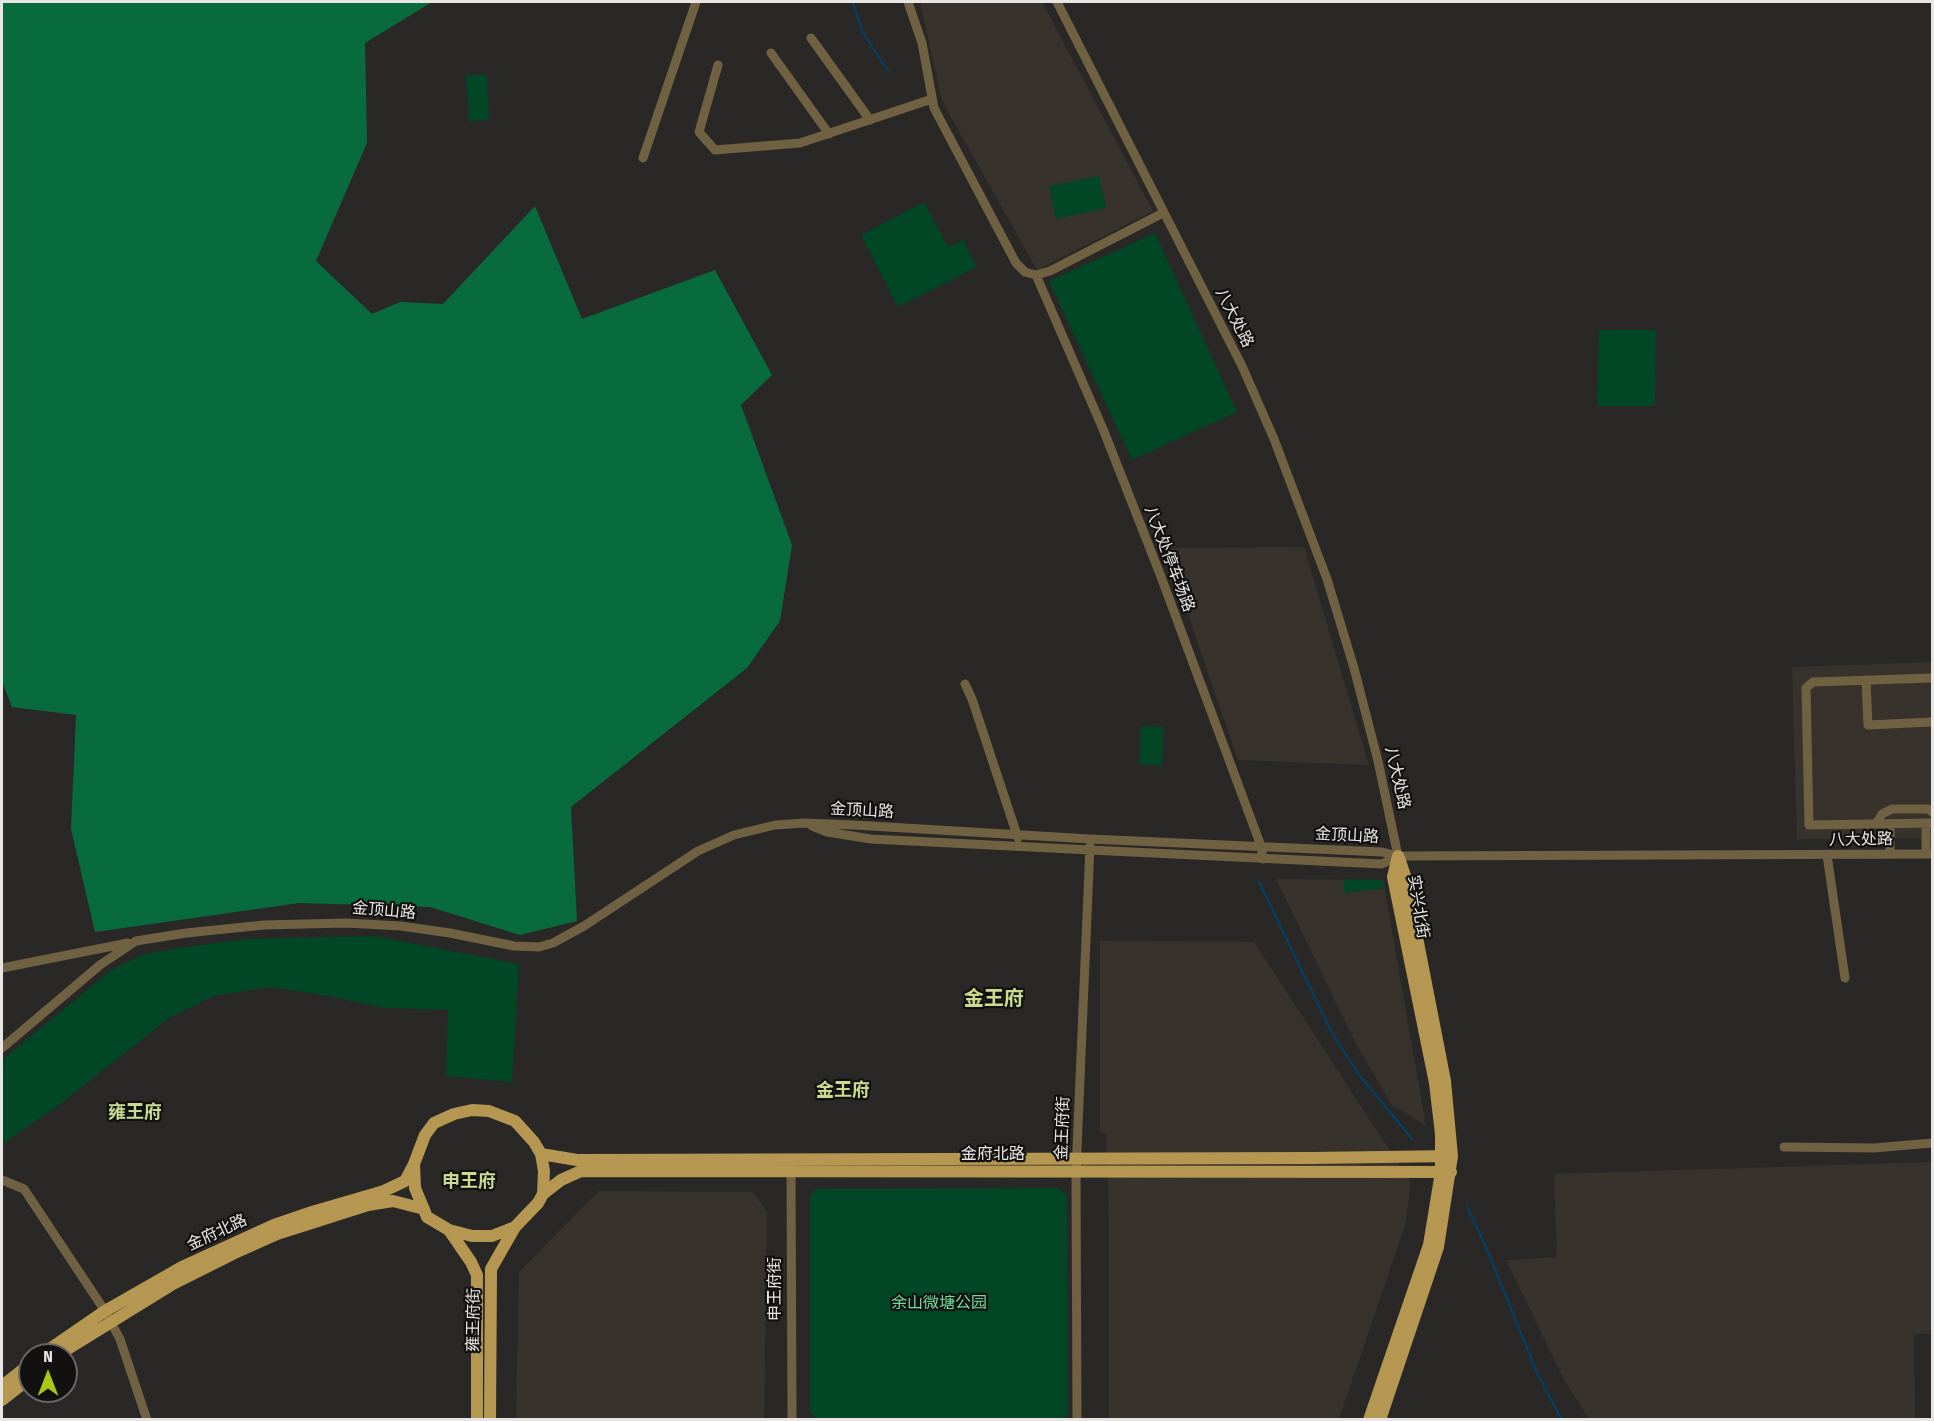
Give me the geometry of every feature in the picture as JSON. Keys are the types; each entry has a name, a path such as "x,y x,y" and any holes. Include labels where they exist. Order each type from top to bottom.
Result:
{"main road":[{"name":"实兴北街","path":"1380,1419 1438,1247 1447,1155 1435,1083 1393,877 1398,856"},
{"path":"472,1110 489,1111 515,1121 541,1154 544,1171 543,1194 538,1203 515,1227 492,1236 472,1236 449,1230 427,1217 415,1188 414,1164 425,1135 434,1123 454,1114 472,1110"},
{"name":"金府北路","path":"541,1154 578,1160 1076,1172 1446,1172"},
{"name":"金府北路","path":"543,1194 561,1180 581,1171 1076,1158 1312,1158 1447,1155"},
{"name":"金府北路","path":"61,1343 182,1267 236,1242 312,1212 390,1188 405,1181 414,1164"},
{"name":"实兴北街","path":"1369,1419 1428,1245 1446,1172"},
{"name":"金府北路","path":"73,1343 107,1316 277,1234 368,1205 393,1201 424,1209"},
{"name":"雍王府街","path":"489,1419 491,1269 515,1227"},
{"name":"雍王府街","path":"449,1230 477,1275 477,1419"},
{"path":"2,1386 18,1373"},
{"path":"2,1400 18,1387"}],"street":[{"path":"643,158 696,2"},
{"name":"八大处停车场路","path":"908,2 922,43 934,108 1016,263 1025,272 1036,275 1103,429 1160,574 1261,846 1263,859"},
{"name":"八大处路","path":"1057,2 1242,366 1274,439 1327,579 1354,668 1378,761 1398,856 1929,854"},
{"path":"811,38 870,120"},
{"path":"771,54 829,134"},
{"path":"717,65 699,132 716,150 800,143 932,99"},
{"path":"1036,275 1050,272 1163,213"},
{"path":"1929,854 1929,823 1809,825 1806,688 1813,682 1932,678"},
{"path":"1866,680 1868,725 1932,722"},
{"path":"965,684 976,710 1020,846"},
{"path":"1876,824 1882,814 1892,809 1928,809 1932,812"},
{"name":"金顶山路","path":"2,1048 100,965 136,941 264,925 346,923 401,926 514,946 539,947 553,943 584,926 678,862 713,843 775,825 805,823 1382,852 1398,856"},
{"name":"金顶山路","path":"805,823 827,832 871,838 1382,864 1398,856"},
{"path":"1890,824 1890,854"},
{"name":"金王府街","path":"1077,1419 1076,1158 1090,839"},
{"path":"1827,855 1845,978"},
{"path":"2,968 136,941"},
{"path":"1784,1147 1874,1148 1932,1143"},
{"name":"申王府街","path":"791,1165 792,1419"},
{"path":"2,1180 24,1190 107,1316 120,1340 147,1419"}],"shaded area":[{"path":"920,2 1042,2 1153,211 1037,270 942,101"},
{"path":"1304,547 1369,765 1238,760 1165,548"},
{"path":"1932,662 1932,838 1797,839 1792,667"},
{"path":"1276,879 1383,880 1426,1126 1391,1104 1355,1042"},
{"path":"1100,941 1254,942 1411,1183 1405,1225 1339,1419 1109,1419 1109,1213 1106,1133 1100,1133"},
{"path":"1932,1162 1932,1334 1914,1334 1915,1419 1589,1419 1563,1378 1506,1260 1557,1257 1554,1174"},
{"path":"599,1191 753,1192 767,1212 764,1419 516,1419 519,1272"}],"green space":[{"path":"2,2 432,2 365,43 367,143 316,261 372,314 400,302 443,304 535,206 582,319 715,270 772,375 741,405 792,545 780,621 747,668 571,807 577,921 520,935 430,907 299,903 95,932 71,829 76,715 12,707 2,681"},
{"path":"487,74 489,120 469,121 466,75"},
{"path":"1099,176 1106,208 1056,219 1049,186"},
{"path":"924,202 948,247 963,240 977,267 898,307 861,235"},
{"path":"1155,233 1237,412 1132,460 1049,281"},
{"path":"1599,330 1656,330 1655,406 1597,406"},
{"path":"1141,726 1164,727 1162,766 1139,764"},
{"path":"1343,879 1383,880 1385,888 1345,893"},
{"path":"374,936 519,964 512,1082 446,1076 448,1010 384,1008 271,987 214,996 169,1018 58,1106 2,1144 2,1060 110,971 141,955 246,939"},
{"name":"余山微塘公园","path":"1058,1188 1067,1196 1068,1415 1062,1420 817,1419 810,1412 810,1195 817,1189"}],"waterway":[{"path":"853,2 862,31 888,71"},
{"path":"1259,882 1332,1033 1360,1076 1412,1139"},
{"path":"1467,1207 1486,1247 1537,1373 1562,1420"}],"district":[{"name":"金王府","path":"994,999"},
{"name":"金王府","path":"843,1091"},
{"name":"雍王府","path":"135,1113"},
{"name":"申王府","path":"469,1182"}]}
